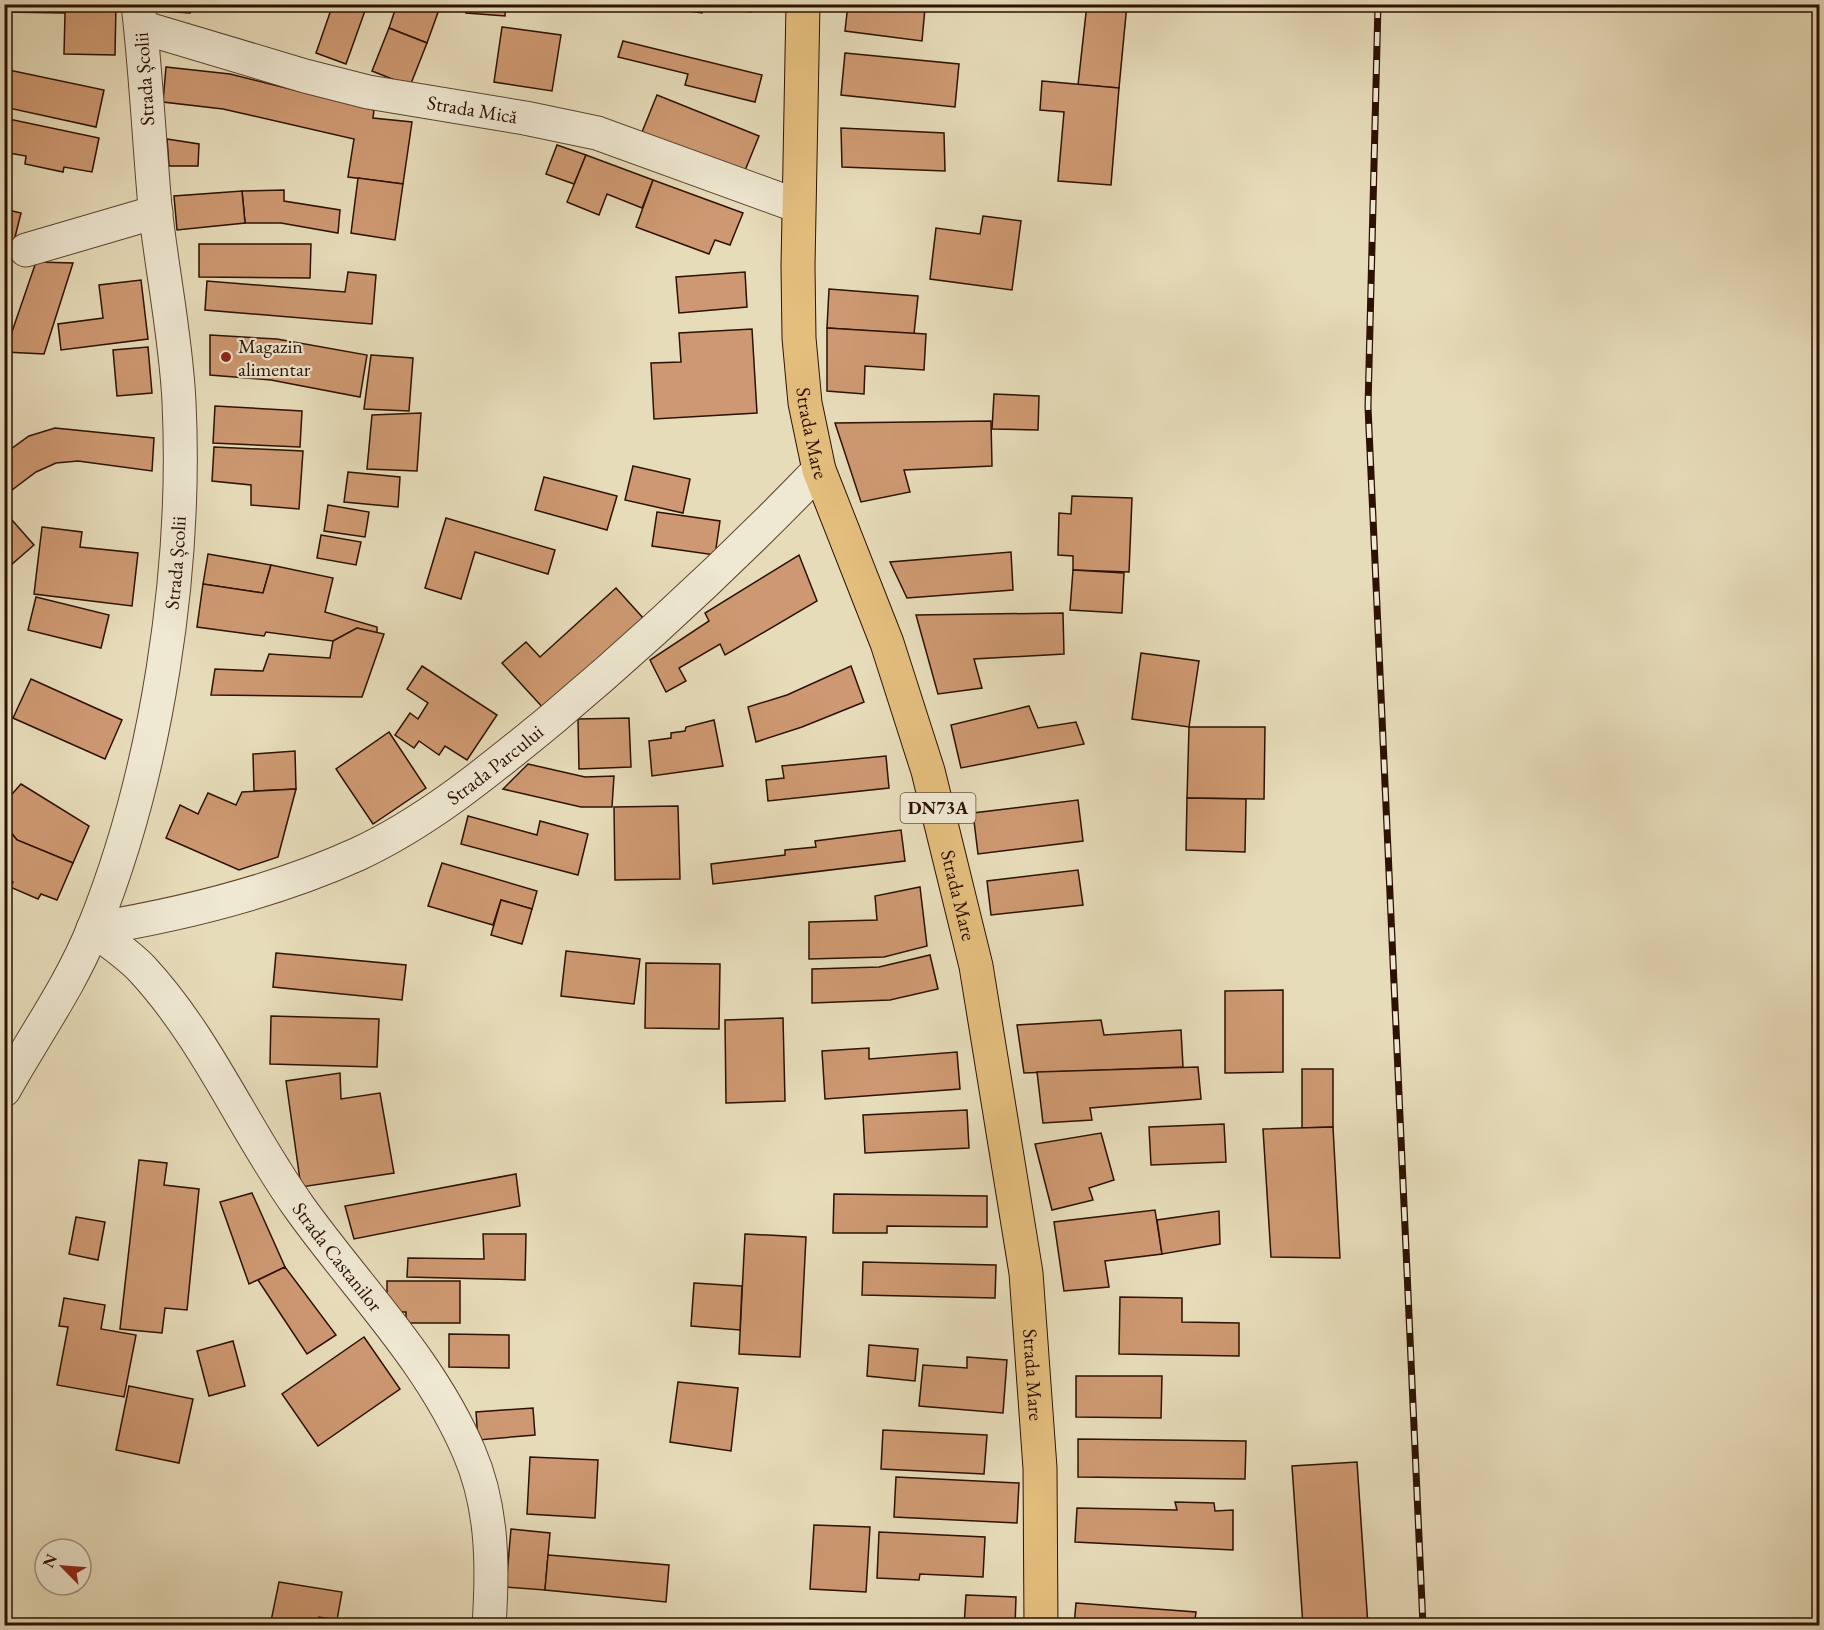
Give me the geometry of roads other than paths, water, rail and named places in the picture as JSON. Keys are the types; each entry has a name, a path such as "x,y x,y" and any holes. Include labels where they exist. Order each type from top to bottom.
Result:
{"main road":[{"name":"Strada Mare","path":"803,4 798,206 799,338 806,403 819,470 887,643 928,771 976,966 1026,1273 1040,1467 1041,1626"}],"street":[{"name":"Strada Mică","path":"140,16 305,76 368,92 525,118 597,133 798,206"},
{"name":"Strada Școlii","path":"4,1090 59,998 93,929 132,815 161,677 173,579 180,491 179,400 156,212 140,16"},
{"path":"26,250 156,212"},
{"name":"Strada Parcului","path":"93,929 169,917 248,895 359,854 445,804 624,659 743,549 819,470"},
{"name":"Strada Castanilor","path":"93,929 140,968 169,1001 195,1037 298,1206 441,1396 470,1454 488,1519 492,1566 489,1626"}],"railway":[{"path":"1378,4 1368,407 1423,1626"}],"place":[{"name":"Magazin alimentar","path":"226,357"}]}
